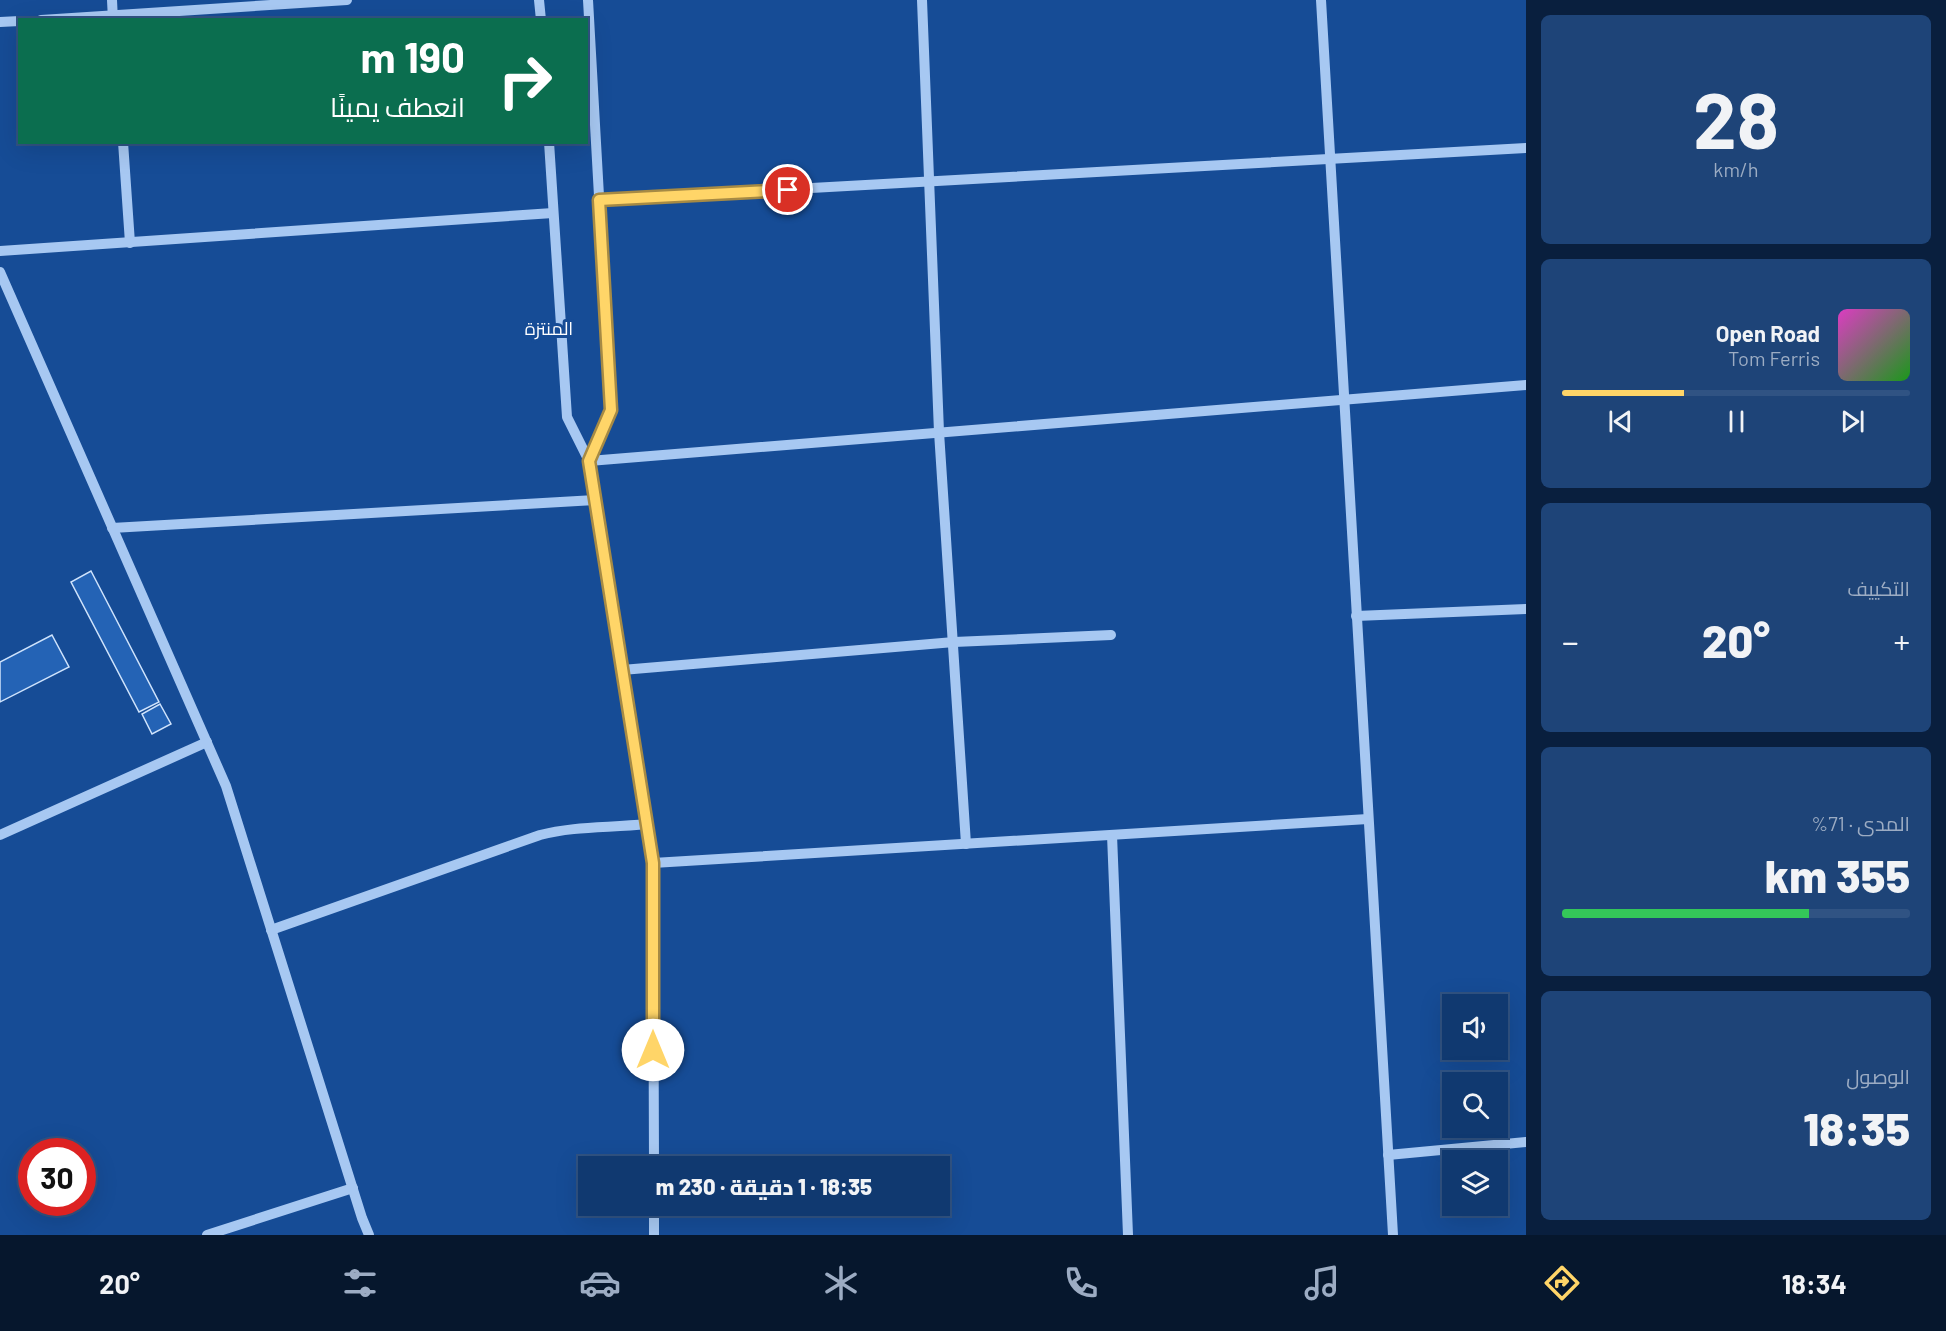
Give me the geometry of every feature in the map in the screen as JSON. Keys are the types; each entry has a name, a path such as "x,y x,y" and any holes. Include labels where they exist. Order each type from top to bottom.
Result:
{"street":[{"path":"112,0 113,17"},
{"path":"89,18 347,0"},
{"path":"540,0 541,18"},
{"path":"588,0 611,410 589,461"},
{"path":"922,0 939,432 966,844"},
{"path":"1321,0 1393,1235"},
{"path":"0,22 18,21"},
{"path":"123,144 130,243"},
{"path":"549,144 567,417 589,461 653,863 654,1156"},
{"path":"599,200 1330,157 1526,148"},
{"path":"0,251 553,213"},
{"path":"0,272 226,786 369,1235"},
{"path":"589,461 1526,385"},
{"path":"112,528 595,500"},
{"path":"1356,616 1526,609"},
{"path":"622,670 954,642 1111,635"},
{"path":"0,835 207,742"},
{"path":"653,863 1368,819"},
{"path":"272,930 540,835 562,829 646,824"},
{"path":"1112,835 1128,1235"},
{"path":"1388,1155 1526,1142"},
{"path":"207,1235 353,1188"},
{"path":"654,1216 654,1235"}],"building":[{"path":"91,571 159,702 139,712 71,582"},
{"path":"52,635 69,667 0,702 0,662"},
{"path":"160,704 171,724 152,734 142,714"}],"district":[{"name":"المنتزة","path":"549,329"}],"route":[{"path":"653,1050 653,863 589,461 611,410 599,200 788,190"}]}
